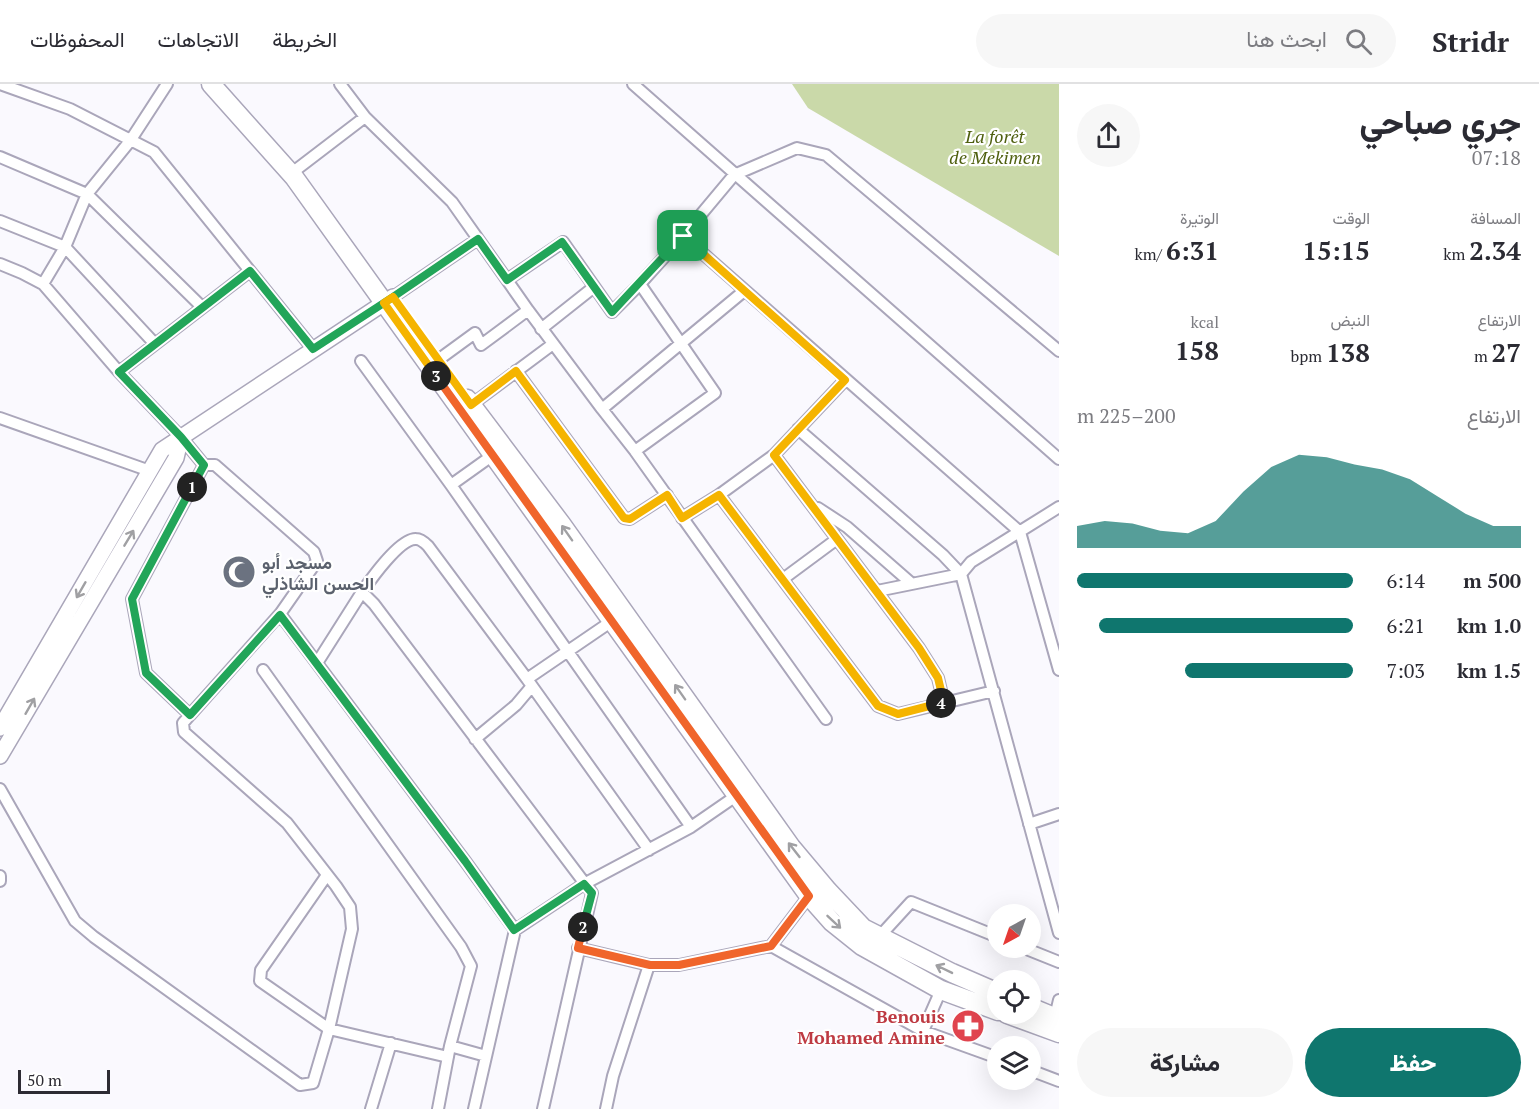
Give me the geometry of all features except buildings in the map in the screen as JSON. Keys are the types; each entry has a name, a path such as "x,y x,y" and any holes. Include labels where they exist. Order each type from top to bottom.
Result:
{"main road":[{"path":"211,84 294,177 438,360 562,525 791,847 828,891 863,928 987,988"},
{"path":"226,84 259,119 297,169 389,300 493,455 735,796 809,896 832,922 862,946 941,990 987,1007"},
{"path":"0,728 162,450 389,300"},
{"path":"0,756 176,459 181,437"},
{"path":"1041,1011 1058,1017"},
{"path":"1041,1016 1058,1017"}],"street":[{"path":"0,84 70,109 154,152 313,349"},
{"path":"43,284 65,247 87,194 130,141 167,84"},
{"path":"340,84 365,117 452,202 541,329 667,495 826,719"},
{"path":"633,84 1059,459"},
{"path":"297,169 365,117"},
{"path":"507,280 562,242 612,312 683,236 734,175 797,148 826,155 1059,351"},
{"path":"0,157 87,194 202,308"},
{"path":"0,221 65,247 155,344"},
{"path":"683,236 1020,532 1059,670"},
{"path":"389,300 478,239"},
{"path":"0,264 43,284 204,465"},
{"path":"119,372 250,271"},
{"path":"635,451 715,393 640,284"},
{"path":"541,329 594,287"},
{"path":"602,409 744,291"},
{"path":"438,360 475,333 481,345 528,310"},
{"path":"471,405 553,344"},
{"path":"361,361 691,827"},
{"path":"516,371 624,518 630,519 667,495"},
{"path":"682,518 719,495 774,455 845,380"},
{"path":"0,418 150,471"},
{"path":"798,429 962,574 1059,933"},
{"path":"451,485 493,455"},
{"path":"774,455 919,648 938,678 944,703"},
{"path":"0,789 75,921 300,1085 313,1083 329,1029 352,929 350,907 287,823 184,732 183,723 280,615 317,561 314,552 215,465 204,465"},
{"path":"190,715 146,673 132,599 204,465"},
{"path":"719,495 878,706 898,714 994,691"},
{"path":"811,504 847,527 911,583"},
{"path":"877,591 962,574 971,562 1059,507"},
{"path":"316,663 372,576 405,542 415,539 421,541 428,546 530,683 649,850"},
{"path":"783,579 837,539"},
{"path":"362,592 374,604 592,893 543,1109"},
{"path":"280,615 465,861 514,930"},
{"path":"476,739 516,705 530,683 568,652 612,621"},
{"path":"262,670 461,947 471,966 449,1052 438,1109"},
{"path":"474,1109 514,930 584,884 691,827 735,796"},
{"path":"1029,824 1059,814"},
{"path":"327,874 261,970 260,981 329,1029 391,1043 486,1056"},
{"path":"771,946 809,896"},
{"path":"879,937 911,902 987,933"},
{"path":"578,948 650,965 679,965 771,946 923,1031 987,1054"},
{"path":"1041,955 1059,962"},
{"path":"606,1109 613,1076 650,965"},
{"path":"923,1031 941,990"},
{"path":"371,1109 391,1043"},
{"path":"1041,1074 1059,1081"}],"green space":[{"name":"La forêt de Mekimen","path":"792,84 1059,84 1059,256 808,108"}],"place":[{"name":"مسجد أبو الحسن الشاذلي","path":"239,572"},
{"name":"Benouis Mohamed Amine","path":"968,1026"}],"route":[{"path":"683,236 845,380 774,455 919,648 938,678 944,703 898,714 878,706 719,495 682,518 667,495 630,519 624,518 516,371 471,405 393,297 384,303 735,796 809,896 771,946 679,965 650,965 578,948 592,893 584,884 514,930 465,861 280,615 190,715 146,673 132,599 204,465 181,437 119,372 250,271 313,349 478,239 507,280 562,242 612,312 683,236"}]}
